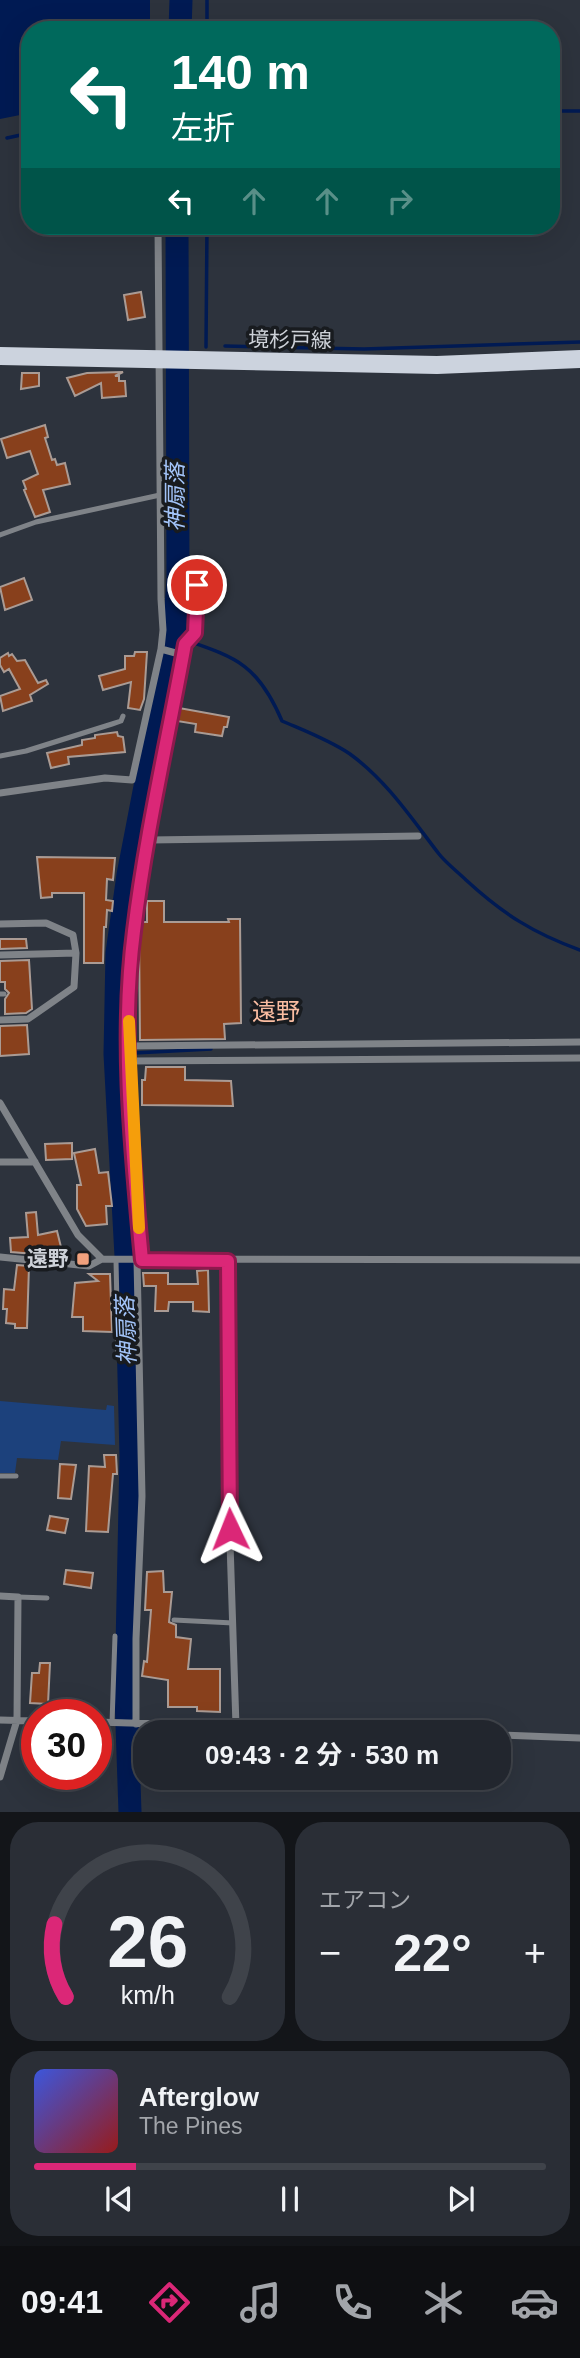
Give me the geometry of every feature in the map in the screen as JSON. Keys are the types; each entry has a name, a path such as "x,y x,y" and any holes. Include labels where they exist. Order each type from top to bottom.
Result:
{"main road":[{"name":"境杉戸線","path":"0,356 437,365 580,359"}],"street":[{"path":"0,793 105,778 132,780 163,630 160,495 162,360 158,235"},
{"path":"136,1720 136,1639 142,1508 140,1260 129,1046 133,933 185,644 195,633 197,585"},
{"path":"161,649 183,655"},
{"path":"150,840 418,836"},
{"path":"0,925 46,923 73,935 76,953 74,987 28,1019 0,1020"},
{"path":"0,955 76,953"},
{"path":"129,1046 580,1042"},
{"path":"130,1060 580,1058"},
{"path":"0,1103 78,1235 102,1259"},
{"path":"0,1162 35,1162"},
{"path":"0,1257 89,1266 102,1259 580,1260"},
{"path":"228,1261 228,1482 236,1720"},
{"path":"0,1596 18,1597 17,1720 0,1777"},
{"path":"0,1720 21,1720"},
{"path":"112,1723 133,1724"},
{"path":"511,1735 580,1738"}],"lane":[{"path":"0,535 36,522 160,495"},
{"path":"0,756 26,751 112,724 121,721 123,716"},
{"path":"116,1259 118,1354"},
{"path":"0,1476 16,1476"},
{"path":"18,1597 47,1598"},
{"path":"174,1620 233,1623"},
{"path":"112,1723 115,1636"}],"shaded area":[{"path":"0,0 150,0 150,21 21,21 21,115 0,119"},
{"path":"0,1401 106,1410 107,1405 114,1406 115,1445 61,1441 58,1460 17,1458 15,1473 0,1473"}],"building":[{"path":"141,292 145,317 128,320 124,295"},
{"path":"123,372 115,376 119,376 119,381 125,381 126,396 102,398 101,383 75,396 67,378 87,373"},
{"path":"22,373 39,373 39,386 21,389"},
{"path":"45,425 48,437 45,438 52,460 55,459 57,465 65,463 70,484 43,490 50,512 35,517 23,481 38,474 30,451 7,458 1,439"},
{"path":"24,578 32,600 5,610 0,587"},
{"path":"135,652 147,652 144,699 140,710 128,708 131,682 103,690 99,676 125,669 125,656 134,656"},
{"path":"8,653 17,661 25,660 38,683 46,680 48,684 30,695 32,701 3,711 0,696 20,689 9,669 4,672 0,665 0,658"},
{"path":"179,708 229,717 227,727 224,727 222,736 195,732 196,724 177,721"},
{"path":"117,732 118,736 123,737 125,752 68,757 69,764 51,768 47,753 82,745 82,740 95,738 95,735"},
{"path":"37,857 115,858 113,880 107,879 106,900 113,901 112,911 107,910 104,927 103,963 84,963 84,893 52,893 52,897 41,898"},
{"path":"147,901 164,901 164,922 229,922 228,919 240,919 241,1023 224,1024 225,1039 140,1040 139,931 140,922 147,922"},
{"path":"0,939 26,939 27,948 0,949"},
{"path":"29,960 32,1009 26,1013 5,1014 5,999 9,993 5,989 5,982 0,982 0,961"},
{"path":"27,1025 29,1054 0,1056 0,1026"},
{"path":"146,1067 185,1067 185,1080 231,1081 233,1106 142,1105 142,1080 145,1080"},
{"path":"72,1143 72,1159 46,1160 45,1144"},
{"path":"95,1149 99,1173 108,1172 112,1206 106,1206 107,1224 86,1226 77,1209 77,1185 81,1185 74,1153"},
{"path":"36,1212 38,1235 57,1231 61,1247 35,1254 11,1252 10,1238 28,1237 26,1213"},
{"path":"17,1265 29,1266 27,1328 15,1328 15,1324 6,1323 7,1309 3,1309 4,1289 14,1290"},
{"path":"208,1270 209,1312 193,1311 193,1302 169,1302 168,1311 155,1311 156,1286 144,1286 143,1273 168,1273 168,1284 198,1284 197,1271"},
{"path":"89,1274 110,1274 112,1332 83,1331 83,1317 72,1317 75,1283 98,1281"},
{"path":"104,1455 116,1455 117,1474 113,1474 108,1532 86,1531 89,1466 105,1467"},
{"path":"60,1464 76,1465 71,1499 58,1498"},
{"path":"50,1516 68,1519 65,1533 47,1530"},
{"path":"66,1570 93,1573 91,1588 64,1584"},
{"path":"163,1571 164,1592 172,1592 169,1622 176,1625 176,1637 191,1639 188,1669 220,1669 220,1712 197,1711 197,1707 168,1707 168,1680 142,1676 144,1661 147,1662 151,1610 145,1610 147,1572"},
{"path":"40,1663 50,1663 48,1699 30,1699 32,1673 39,1673"}],"waterway":[{"name":"神扇落","path":"180,21 181,0"},
{"path":"207,0 207,21"},
{"path":"560,111 580,111"},
{"path":"7,138 21,135"},
{"name":"神扇落","path":"130,1812 126,1695 131,1456 126,1256 115,1054 117,953 128,875 174,636 178,579 177,235"},
{"path":"206,347 207,235"},
{"path":"225,346 364,349 580,342"},
{"path":"174,636 227,656 252,673 262,685 282,721 334,744 376,776 442,858 480,892 506,913 533,929 580,950"},
{"path":"115,1054 211,1049"}],"slow traffic":[{"path":"129,1021 139,1228"}],"place":[{"name":"遠野","path":"83,1259"}],"district":[{"name":"遠野","path":"276,1012"}],"route":[{"path":"197,585 195,633 185,644 133,933 129,1025 132,1125 142,1260 228,1261 230,1529"}]}
